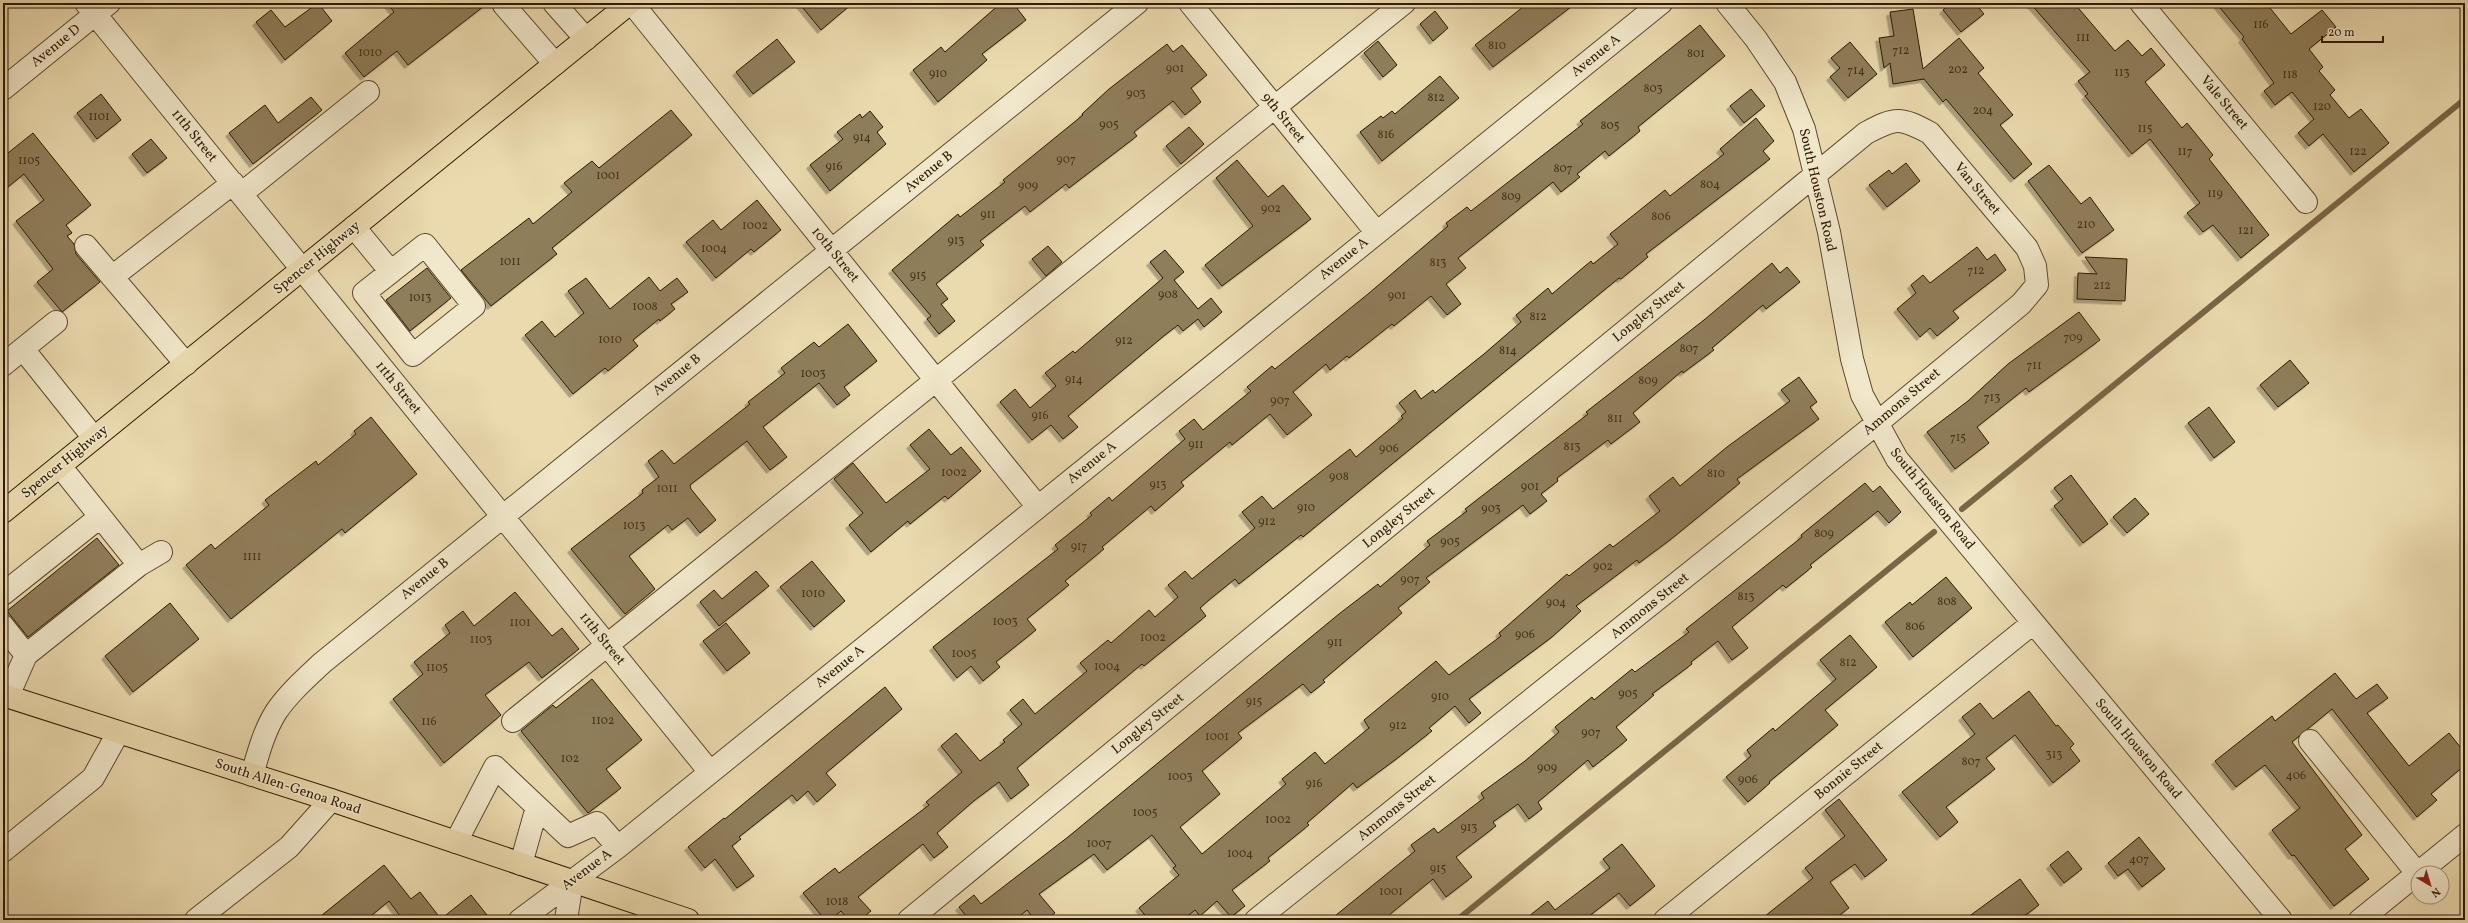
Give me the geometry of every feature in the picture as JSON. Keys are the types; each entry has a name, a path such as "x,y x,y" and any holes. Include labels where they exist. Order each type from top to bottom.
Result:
{"main road":[{"name":"Spencer Highway","path":"3,512 631,3"},
{"name":"South Allen-Genoa Road","path":"5,696 331,800 688,920"}],"street":[{"path":"507,3 504,5 555,64"},
{"path":"554,3 586,39"},
{"name":"10th Street","path":"631,3 1038,507"},
{"name":"Avenue B","path":"252,775 264,738 275,713 293,691 322,663 1137,3"},
{"name":"9th Street","path":"1190,3 1377,233"},
{"path":"513,721 1404,3"},
{"name":"Avenue A","path":"520,920 618,847 1661,3"},
{"name":"South Houston Road","path":"1727,3 1756,39 1785,82 1804,129 1829,232 1852,358 1862,395 1876,424 1897,459 2281,920"},
{"name":"Vale Street","path":"2142,3 2306,202"},
{"name":"Avenue D","path":"3,89 97,7"},
{"name":"11th Street","path":"97,7 237,189 710,772"},
{"path":"112,277 237,189 368,92"},
{"name":"Longley Street","path":"909,920 1866,133 1891,120"},
{"name":"Van Street","path":"1891,120 1911,122 1930,133 2027,248 2035,266 2037,285"},
{"path":"354,227 391,272"},
{"path":"425,245 474,306 413,354 409,349 364,293 425,245"},
{"path":"86,246 186,364"},
{"name":"Ammons Street","path":"1256,920 1876,424 2022,304 2037,285"},
{"path":"3,365 56,322"},
{"path":"23,349 94,438"},
{"path":"384,369 409,349"},
{"path":"60,466 139,565"},
{"path":"7,584 100,517"},
{"path":"5,696 26,656 139,565 161,552"},
{"name":"Bonnie Street","path":"1665,920 2033,623"},
{"path":"3,626 26,656"},
{"path":"3,851 92,778 118,733"},
{"path":"2310,741 2410,865"},
{"path":"456,842 495,767 568,836 597,823 618,847"},
{"path":"196,920 289,847 331,800"},
{"path":"521,864 537,807"},
{"path":"2428,865 2465,835"},
{"path":"2360,920 2410,880"},
{"path":"566,920 572,881"}],"building":[{"path":"318,3 332,21 285,60 256,22 271,10 285,27"},
{"path":"387,3 488,3 408,65 397,51 364,77 345,53 394,12"},
{"path":"799,3 853,3 821,30"},
{"path":"1001,3 1013,3 1026,20 982,54 987,60 938,102 913,70 941,47 945,52"},
{"path":"1528,3 1576,3 1493,67 1475,45"},
{"path":"1951,3 1975,3 1984,14 1961,32 1943,10"},
{"path":"2030,3 2074,3 2115,51 2128,40 2142,56 2151,48 2165,65 2145,82 2182,128 2187,123 2213,155 2209,159 2269,235 2241,258 2213,225 2203,232 2187,213 2200,203 2150,139 2132,154 2085,96 2088,94 2078,81 2090,72"},
{"path":"2216,3 2266,3 2291,34 2322,10 2336,27 2309,49 2323,67 2319,71 2335,90 2330,95 2349,118 2361,109 2389,143 2354,172 2323,134 2309,146 2298,133 2314,119 2292,92 2275,105 2264,91 2274,83 2242,39 2244,37"},
{"path":"1913,9 1923,69 1959,38 1984,68 1978,73 2013,115 2000,125 2032,164 2014,179 1946,99 1943,102 1924,79 1893,84 1890,63 1884,68 1879,38 1894,36 1890,12"},
{"path":"1435,11 1448,28 1433,41 1420,24"},
{"path":"1700,25 1725,56 1638,127 1640,131 1609,156 1605,151 1577,174 1580,177 1561,192 1553,182 1458,258 1466,268 1446,284 1461,304 1447,315 1431,296 1394,326 1392,324 1349,358 1347,356 1330,370 1326,364 1293,392 1312,415 1287,435 1270,414 1232,445 1230,442 1181,482 1184,486 1155,511 1151,506 1102,547 1104,549 1065,581 1069,585 1027,619 1036,630 996,662 1000,667 983,681 971,666 957,678 933,647 1058,549 1055,545 1092,515 1090,513 1109,497 1112,501 1185,439 1179,431 1194,419 1203,430 1251,391 1247,387 1272,366 1275,369 1368,294 1448,226 1446,223 1467,207 1471,211 1583,124 1580,121"},
{"path":"777,39 795,62 753,94 736,72"},
{"path":"1378,41 1397,65 1383,77 1364,53"},
{"path":"1850,42 1877,74 1848,98 1830,77 1840,68 1831,58"},
{"path":"1167,44 1173,52 1182,45 1207,75 1191,88 1201,102 1185,115 1173,101 1134,132 1137,136 1069,188 1066,184 1030,212 1025,206 980,241 984,245 936,284 948,299 941,304 955,321 939,334 927,319 931,316 892,270 958,214 960,217 1005,182 1003,180 1083,115 1082,114 1109,89"},
{"path":"1440,76 1459,98 1382,161 1360,132 1381,116 1383,118 1392,111 1395,114"},
{"path":"1751,89 1765,106 1744,123 1730,106"},
{"path":"101,94 121,120 97,139 77,113"},
{"path":"311,97 322,110 253,164 229,133 265,105 278,123"},
{"path":"671,110 692,135 552,248 557,254 491,306 461,270 529,218 533,224 572,192 564,183 592,161 599,168"},
{"path":"870,111 883,127 877,132 886,144 830,191 810,165 843,139 837,132 860,114 862,118"},
{"path":"1756,118 1774,141 1763,151 1770,159 1646,254 1648,257 1621,279 1619,278 1303,537 1301,535 1239,584 1235,579 1209,600 1200,608 1206,616 1144,666 1142,664 1017,768 1029,785 1011,799 999,782 975,800 937,833 948,847 934,858 923,844 858,897 871,911 860,920 849,920 841,911 830,920 825,920 803,893 835,868 839,873 929,805 926,802 962,772 941,746 956,733 980,761 1005,742 1003,740 1022,724 1010,710 1023,699 1035,714 1087,671 1080,663 1108,640 1111,643 1149,610 1155,617 1178,597 1168,585 1185,571 1192,579 1255,528 1242,512 1262,496 1273,509 1350,449 1356,457 1403,418 1401,416 1406,412 1399,403 1415,390 1421,399 1433,390 1435,393 1484,354 1521,322 1516,315 1548,288 1552,294 1591,261 1593,264 1618,244 1610,234 1665,190 1670,196 1724,154 1720,149"},
{"path":"1189,127 1204,144 1181,164 1166,146"},
{"path":"33,133 91,205 66,225 72,233 67,236 74,244 76,254 100,282 62,312 37,282 53,269 16,221 44,200 24,174 3,191 3,157"},
{"path":"151,139 167,158 147,173 132,154"},
{"path":"1237,160 1268,197 1283,185 1311,219 1222,286 1205,265 1253,226 1216,178"},
{"path":"1906,163 1920,181 1887,207 1869,185 1889,170 1892,174"},
{"path":"2049,165 2081,204 2090,197 2114,230 2082,253 2028,181"},
{"path":"757,200 781,230 754,252 751,249 716,278 686,242 713,220 721,230"},
{"path":"1048,246 1062,262 1046,276 1032,259"},
{"path":"1977,247 1987,260 1995,254 2006,270 1953,311 1959,318 1937,336 1930,328 1920,337 1897,309 1916,293 1911,285 1923,275 1930,283"},
{"path":"1165,250 1184,272 1174,280 1198,309 1211,298 1222,312 1204,327 1198,319 1183,331 1178,325 1165,335 1068,416 1078,427 1063,439 1051,425 1032,440 1000,402 1015,389 1030,408 1056,386 1045,373 1073,351 1075,353 1163,278 1150,262"},
{"path":"2085,257 2127,259 2125,301 2077,299 2078,273 2097,274"},
{"path":"1772,263 1780,273 1787,267 1800,282 1766,309 1763,305 1712,348 1714,350 1683,373 1682,371 1633,413 1640,422 1611,444 1608,440 1557,478 1558,481 1541,494 1547,501 1530,514 1523,505 1426,578 1430,582 1398,608 1402,613 1323,680 1325,682 1311,693 1303,684 1238,733 1242,738 1202,771 1220,794 1180,827 1202,854 1286,784 1282,779 1315,752 1325,764 1369,728 1364,720 1436,661 1449,675 1501,636 1499,633 1567,574 1569,576 1610,544 1613,547 1660,511 1649,496 1673,477 1680,486 1727,447 1790,401 1781,390 1799,377 1817,402 1810,407 1819,419 1737,479 1740,483 1670,540 1639,563 1637,560 1576,606 1581,611 1552,637 1469,699 1481,713 1469,723 1455,706 1429,728 1432,731 1395,760 1357,788 1353,783 1307,823 1309,825 1268,858 1270,861 1232,890 1245,906 1231,917 1217,901 1200,916 1195,910 1183,920 1149,920 1139,908 1179,875 1173,868 1176,866 1152,835 1107,870 1094,854 1039,894 1055,913 1045,920 1035,920 1027,910 1015,920 961,920 966,916 959,907 974,895 981,904 1068,837 1339,614 1378,584 1380,587 1430,545 1427,541 1467,511 1465,509 1588,414 1586,412 1704,320"},
{"path":"427,268 451,298 410,331 386,300"},
{"path":"649,277 660,291 677,278 688,292 671,304 675,309 660,321 659,319 633,340 638,346 608,371 605,368 573,394 525,335 542,321 555,337 584,313 568,291 586,278 610,309"},
{"path":"2079,312 2100,340 2029,392 2026,388 1977,427 1989,443 1955,469 1927,432 1968,401 2008,364"},
{"path":"848,324 877,361 844,387 850,395 837,405 819,383 763,427 787,457 770,470 747,441 690,485 691,489 716,520 700,533 688,518 672,530 668,525 629,556 655,589 625,614 571,549 643,493 642,490 659,477 648,461 662,450 674,464 750,404 748,402 785,373 781,368 814,342 819,347"},
{"path":"2290,360 2309,383 2278,407 2260,385"},
{"path":"2209,407 2235,442 2214,458 2188,423"},
{"path":"371,417 417,474 345,533 342,529 231,619 186,565 211,544 215,549 269,505 265,500 316,461 318,465 356,434 354,431"},
{"path":"929,429 951,455 961,447 981,471 948,499 945,496 910,524 908,521 871,552 849,525 863,513 834,479 853,463 886,503 930,469 910,445"},
{"path":"2071,475 2108,524 2083,543 2054,506 2063,499 2054,488"},
{"path":"1865,483 1873,492 1880,486 1901,512 1889,523 1878,511 1810,565 1812,567 1786,588 1783,585 1732,627 1748,648 1732,660 1718,641 1691,662 1692,664 1652,694 1654,695 1616,727 1627,740 1593,767 1588,760 1538,802 1542,809 1529,819 1518,804 1493,822 1496,826 1456,857 1472,877 1446,897 1433,879 1383,920 1330,920 1415,851 1411,845 1434,828 1438,833 1484,798 1481,793 1525,761 1559,732 1555,727 1592,697 1594,700 1632,669 1635,672 1689,632 1686,629 1802,537 1801,535"},
{"path":"2135,498 2149,514 2127,533 2113,517"},
{"path":"97,538 119,565 28,637 7,611"},
{"path":"812,561 845,601 814,627 780,587"},
{"path":"756,571 769,586 719,626 700,602 714,590 722,599"},
{"path":"1946,577 1972,608 1913,657 1885,622 1910,602 1912,605"},
{"path":"515,592 552,636 562,628 579,649 542,678 529,662 485,695 501,715 444,763 393,699 423,674 414,662 450,633 445,625 463,611 474,626"},
{"path":"170,603 199,639 133,692 105,656"},
{"path":"726,623 750,653 727,671 703,641"},
{"path":"1850,635 1877,667 1825,710 1838,725 1769,782 1770,783 1748,802 1726,777 1751,756 1747,750 1773,728 1775,731 1836,679 1820,660"},
{"path":"2335,673 2356,699 2377,684 2388,698 2367,713 2409,766 2449,733 2465,753 2465,765 2431,794 2437,800 2417,817 2332,709 2292,742 2362,835 2345,849 2369,879 2334,906 2294,855 2292,856 2272,830 2300,808 2265,765 2236,787 2215,761 2272,716 2275,721"},
{"path":"592,679 642,740 606,769 621,788 588,813 521,731 553,705 556,708"},
{"path":"885,687 902,709 826,773 836,785 817,802 808,791 797,801 792,795 739,837 741,839 732,846 754,876 737,888 715,859 705,868 688,847 724,818 725,819"},
{"path":"2029,691 2056,726 2058,725 2074,744 2070,748 2080,761 2053,783 2015,735 1986,758 1995,769 1946,807 1958,822 1940,837 1902,792 1975,734 1962,717 1980,703 1993,719"},
{"path":"1839,799 1887,860 1865,877 1855,864 1830,882 1849,908 1833,920 1760,920 1813,878 1805,868 1845,836 1825,810"},
{"path":"2139,837 2165,869 2142,887 2128,869 2118,876 2108,863"},
{"path":"1622,844 1655,886 1630,906 1619,893 1584,920 1524,920 1548,901 1555,910 1610,868 1603,859"},
{"path":"2068,851 2082,869 2064,883 2050,865"},
{"path":"384,865 411,899 420,892 441,919 471,895 491,920 403,920 389,901 366,920 316,920"},
{"path":"2020,879 2039,905 2019,920 1964,920"}],"waterway":[{"path":"1962,509 2465,99"},
{"path":"1457,920 1934,532"}]}
